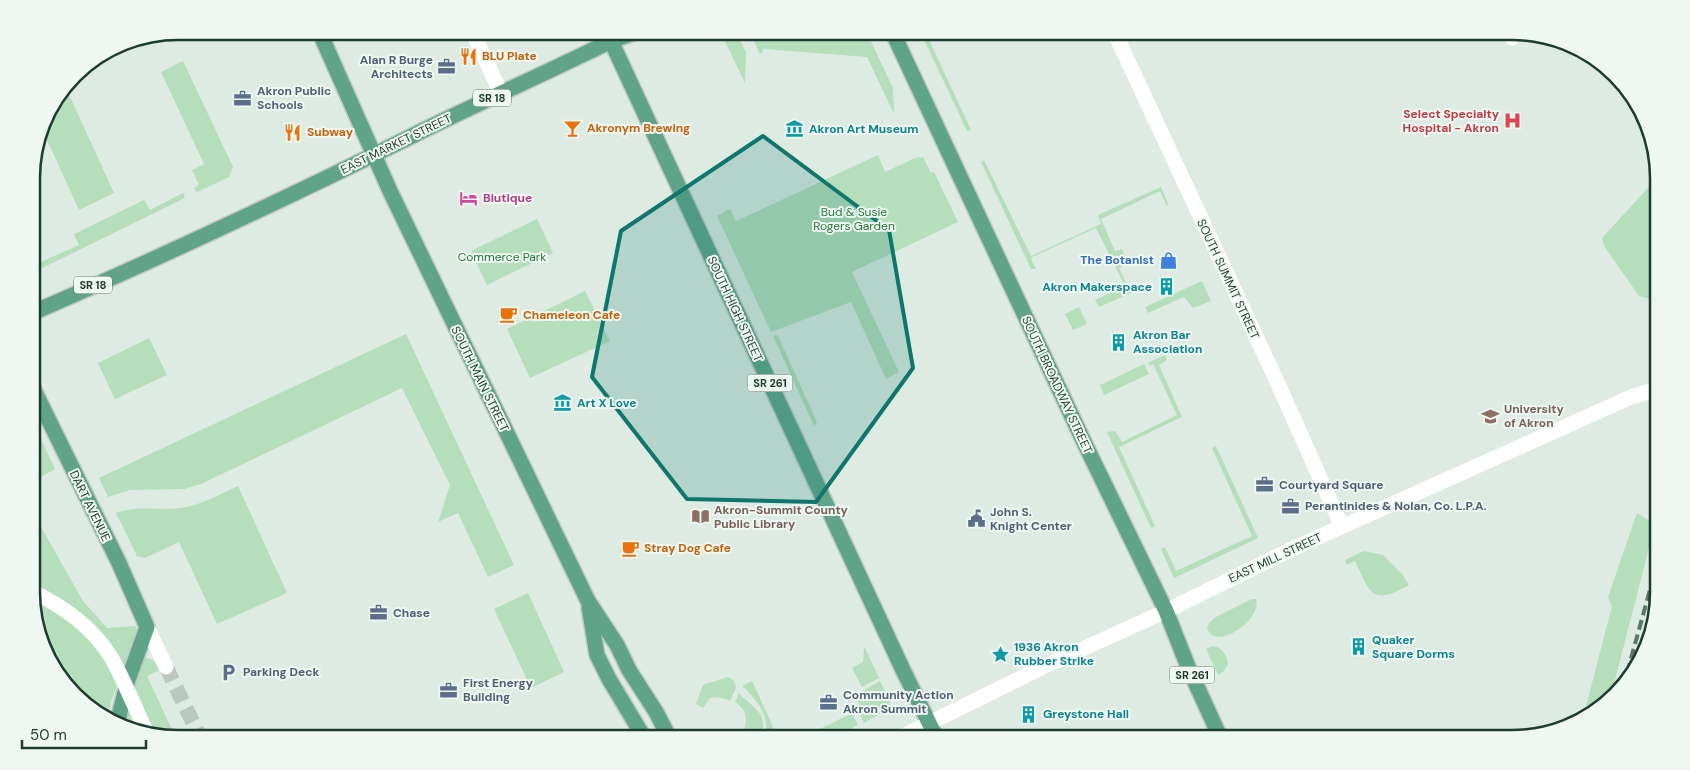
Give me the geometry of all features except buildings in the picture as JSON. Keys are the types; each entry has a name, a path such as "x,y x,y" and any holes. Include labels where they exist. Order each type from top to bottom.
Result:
{"main road":[{"name":"SOUTH MAIN STREET","path":"323,40 374,156 588,601 665,730"},
{"name":"EAST MARKET STREET","path":"40,309 374,156 501,93 600,40"},
{"name":"SOUTH HIGH STREET","path":"610,40 903,670 933,730"},
{"name":"SOUTH BROADWAY STREET","path":"896,40 1091,457 1166,611 1189,669 1217,730"},
{"name":"DART AVENUE","path":"40,402 119,563 147,627"},
{"name":"SOUTH MAIN STREET","path":"588,601 597,654 640,730"},
{"path":"119,716 128,680 147,627"}],"street":[{"path":"476,40 501,93"},
{"name":"SOUTH SUMMIT STREET","path":"1118,40 1279,386 1342,527"},
{"name":"EAST MILL STREET","path":"916,730 1045,666 1342,527 1631,397 1650,391"},
{"path":"40,596 66,610 98,640 111,658 144,725"},
{"name":"DART AVENUE","path":"147,627 166,667"}],"highlighted area":[{"path":"763,136 889,230 913,368 816,502 687,499 592,377 621,231"}],"green space":[{"path":"724,40 740,40 746,52 745,83"},
{"path":"870,40 893,88 894,114 867,57 763,49 760,54 754,41"},
{"path":"924,40 929,40 971,130 967,131"},
{"path":"183,61 233,167 229,177 197,192 194,188 199,185 192,170 204,164 161,72"},
{"path":"69,94 114,193 79,210 46,138 58,109"},
{"name":"Bud & Susie Rogers Garden","path":"878,155 885,172 915,158 923,157 931,173 934,172 958,222 852,272 899,372 886,379 851,302 771,332 717,216 730,209 736,221"},
{"path":"984,160 1031,256 1101,224 1098,215 1161,187 1168,204 1167,206 1160,191 1101,219 1115,251 1122,249 1128,263 1119,268 1131,293 1099,307 1095,300 1125,286 1096,228 1032,257 1031,259 1036,269 1031,269 981,162"},
{"path":"1650,186 1650,299 1639,296 1604,246 1602,238"},
{"path":"183,193 185,198 40,269 40,262 79,245 74,234 144,200 150,210"},
{"name":"Commerce Park","path":"537,219 553,253 487,285 471,251"},
{"path":"1202,281 1211,301 1193,308 1184,297 1148,313 1145,307"},
{"path":"585,291 610,341 530,378 507,329"},
{"path":"1079,307 1087,324 1073,330 1065,314"},
{"path":"406,334 514,565 488,577 458,513 438,522 450,485 402,388 201,484 184,489 130,490 108,497 99,478"},
{"path":"776,335 817,422 814,426 773,336"},
{"path":"149,338 167,375 115,399 98,363"},
{"path":"1165,355 1167,360 1159,365 1182,417 1119,447 1155,526 1151,528 1107,432 1115,431 1122,442 1177,415 1153,364 1150,366 1148,363"},
{"path":"1144,364 1149,374 1104,395 1100,385"},
{"path":"40,437 55,469 40,477"},
{"path":"1216,446 1258,538 1174,578 1161,549 1165,547 1176,571 1252,536 1212,448"},
{"path":"238,486 287,593 217,624 179,542 145,558 137,556 116,513 143,508 168,509 186,507 206,501"},
{"path":"1637,513 1650,521 1650,544 1614,685 1585,709 1612,606 1608,597"},
{"path":"40,525 83,601 107,628 136,626 136,634 109,712 80,690 58,661 51,645 41,610"},
{"path":"1364,551 1383,555 1402,574 1409,585 1387,595 1374,593 1369,589 1355,561 1347,565 1345,560"},
{"path":"528,593 564,672 531,688 494,609"},
{"path":"1252,599 1256,599 1256,607 1246,624 1228,635 1219,637 1212,635 1207,628 1209,623 1216,617"},
{"path":"1213,646 1224,652 1228,664 1224,671 1218,675 1206,649"},
{"path":"864,648 879,678 862,687 852,668 863,662"},
{"path":"144,657 153,660 160,670 147,676 172,730 151,727 126,719 138,664"},
{"path":"728,677 734,681 736,688 730,701 718,697 710,698 703,708 696,704 703,685"},
{"path":"752,681 773,730 766,730 765,716 762,710 742,686"},
{"path":"880,681 889,699 890,708 864,723 860,715 862,713 856,695"},
{"path":"739,693 754,707 763,722 763,730 744,730 745,714 742,708 735,702"},
{"path":"852,713 858,725 848,730 818,730"}],"tunnel":[{"path":"166,667 197,730"}],"railway":[{"path":"1629,665 1650,590"}],"place":[{"name":"BLU Plate","path":"468,56"},
{"name":"Alan R Burge Architects","path":"447,67"},
{"name":"Akron Public Schools","path":"243,98"},
{"name":"Select Specialty Hospital - Akron","path":"1513,121"},
{"name":"Akronym Brewing","path":"573,128"},
{"name":"Akron Art Museum","path":"795,129"},
{"name":"Subway","path":"293,132"},
{"name":"Blutique","path":"469,198"},
{"name":"The Botanist","path":"1168,260"},
{"name":"Akron Makerspace","path":"1166,287"},
{"name":"Chameleon Cafe","path":"509,315"},
{"name":"Akron Bar Association","path":"1119,342"},
{"name":"Art X Love","path":"563,403"},
{"name":"University of Akron","path":"1490,416"},
{"name":"Courtyard Square","path":"1265,485"},
{"name":"Perantinides & Nolan, Co. L.P.A.","path":"1291,506"},
{"name":"Akron-Summit County Public Library","path":"700,517"},
{"name":"John S. Knight Center","path":"976,519"},
{"name":"Stray Dog Cafe","path":"630,548"},
{"name":"Chase","path":"379,613"},
{"name":"Quaker Square Dorms","path":"1358,647"},
{"name":"1936 Akron Rubber Strike","path":"1000,654"},
{"name":"Parking Deck","path":"229,672"},
{"name":"First Energy Building","path":"449,690"},
{"name":"Community Action Akron Summit","path":"829,702"},
{"name":"Greystone Hall","path":"1029,714"}]}
